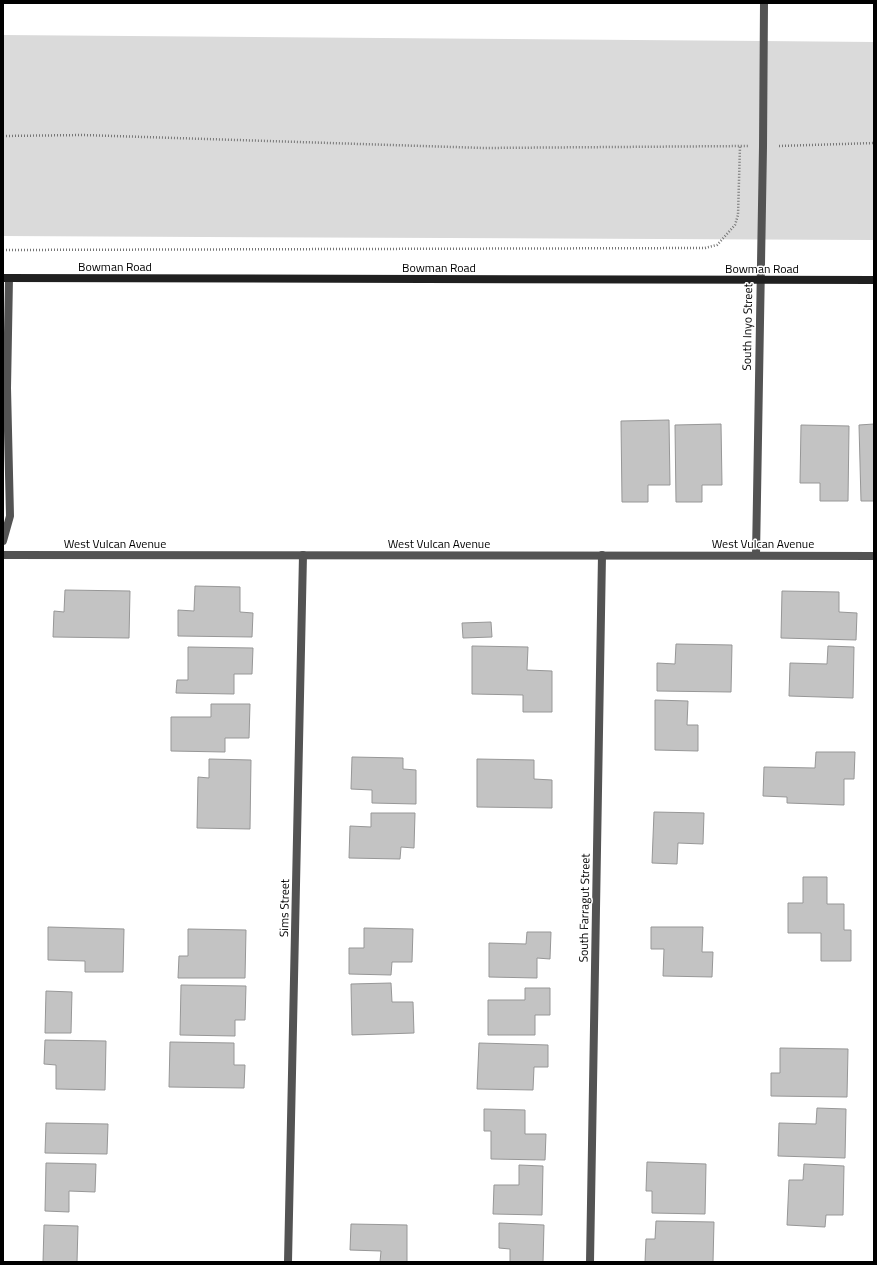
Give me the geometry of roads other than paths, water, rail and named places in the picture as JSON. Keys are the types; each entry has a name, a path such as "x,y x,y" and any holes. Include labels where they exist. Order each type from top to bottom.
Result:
{"main road":[{"name":"Bowman Road","path":"6,278 874,280"}],"street":[{"name":"South Inyo Street","path":"756,555 764,3"},
{"path":"3,541 10,516 6,278"},
{"name":"West Vulcan Avenue","path":"3,555 874,556"},
{"name":"Sims Street","path":"288,1262 303,555"},
{"name":"South Farragut Street","path":"590,1262 602,555"}]}
